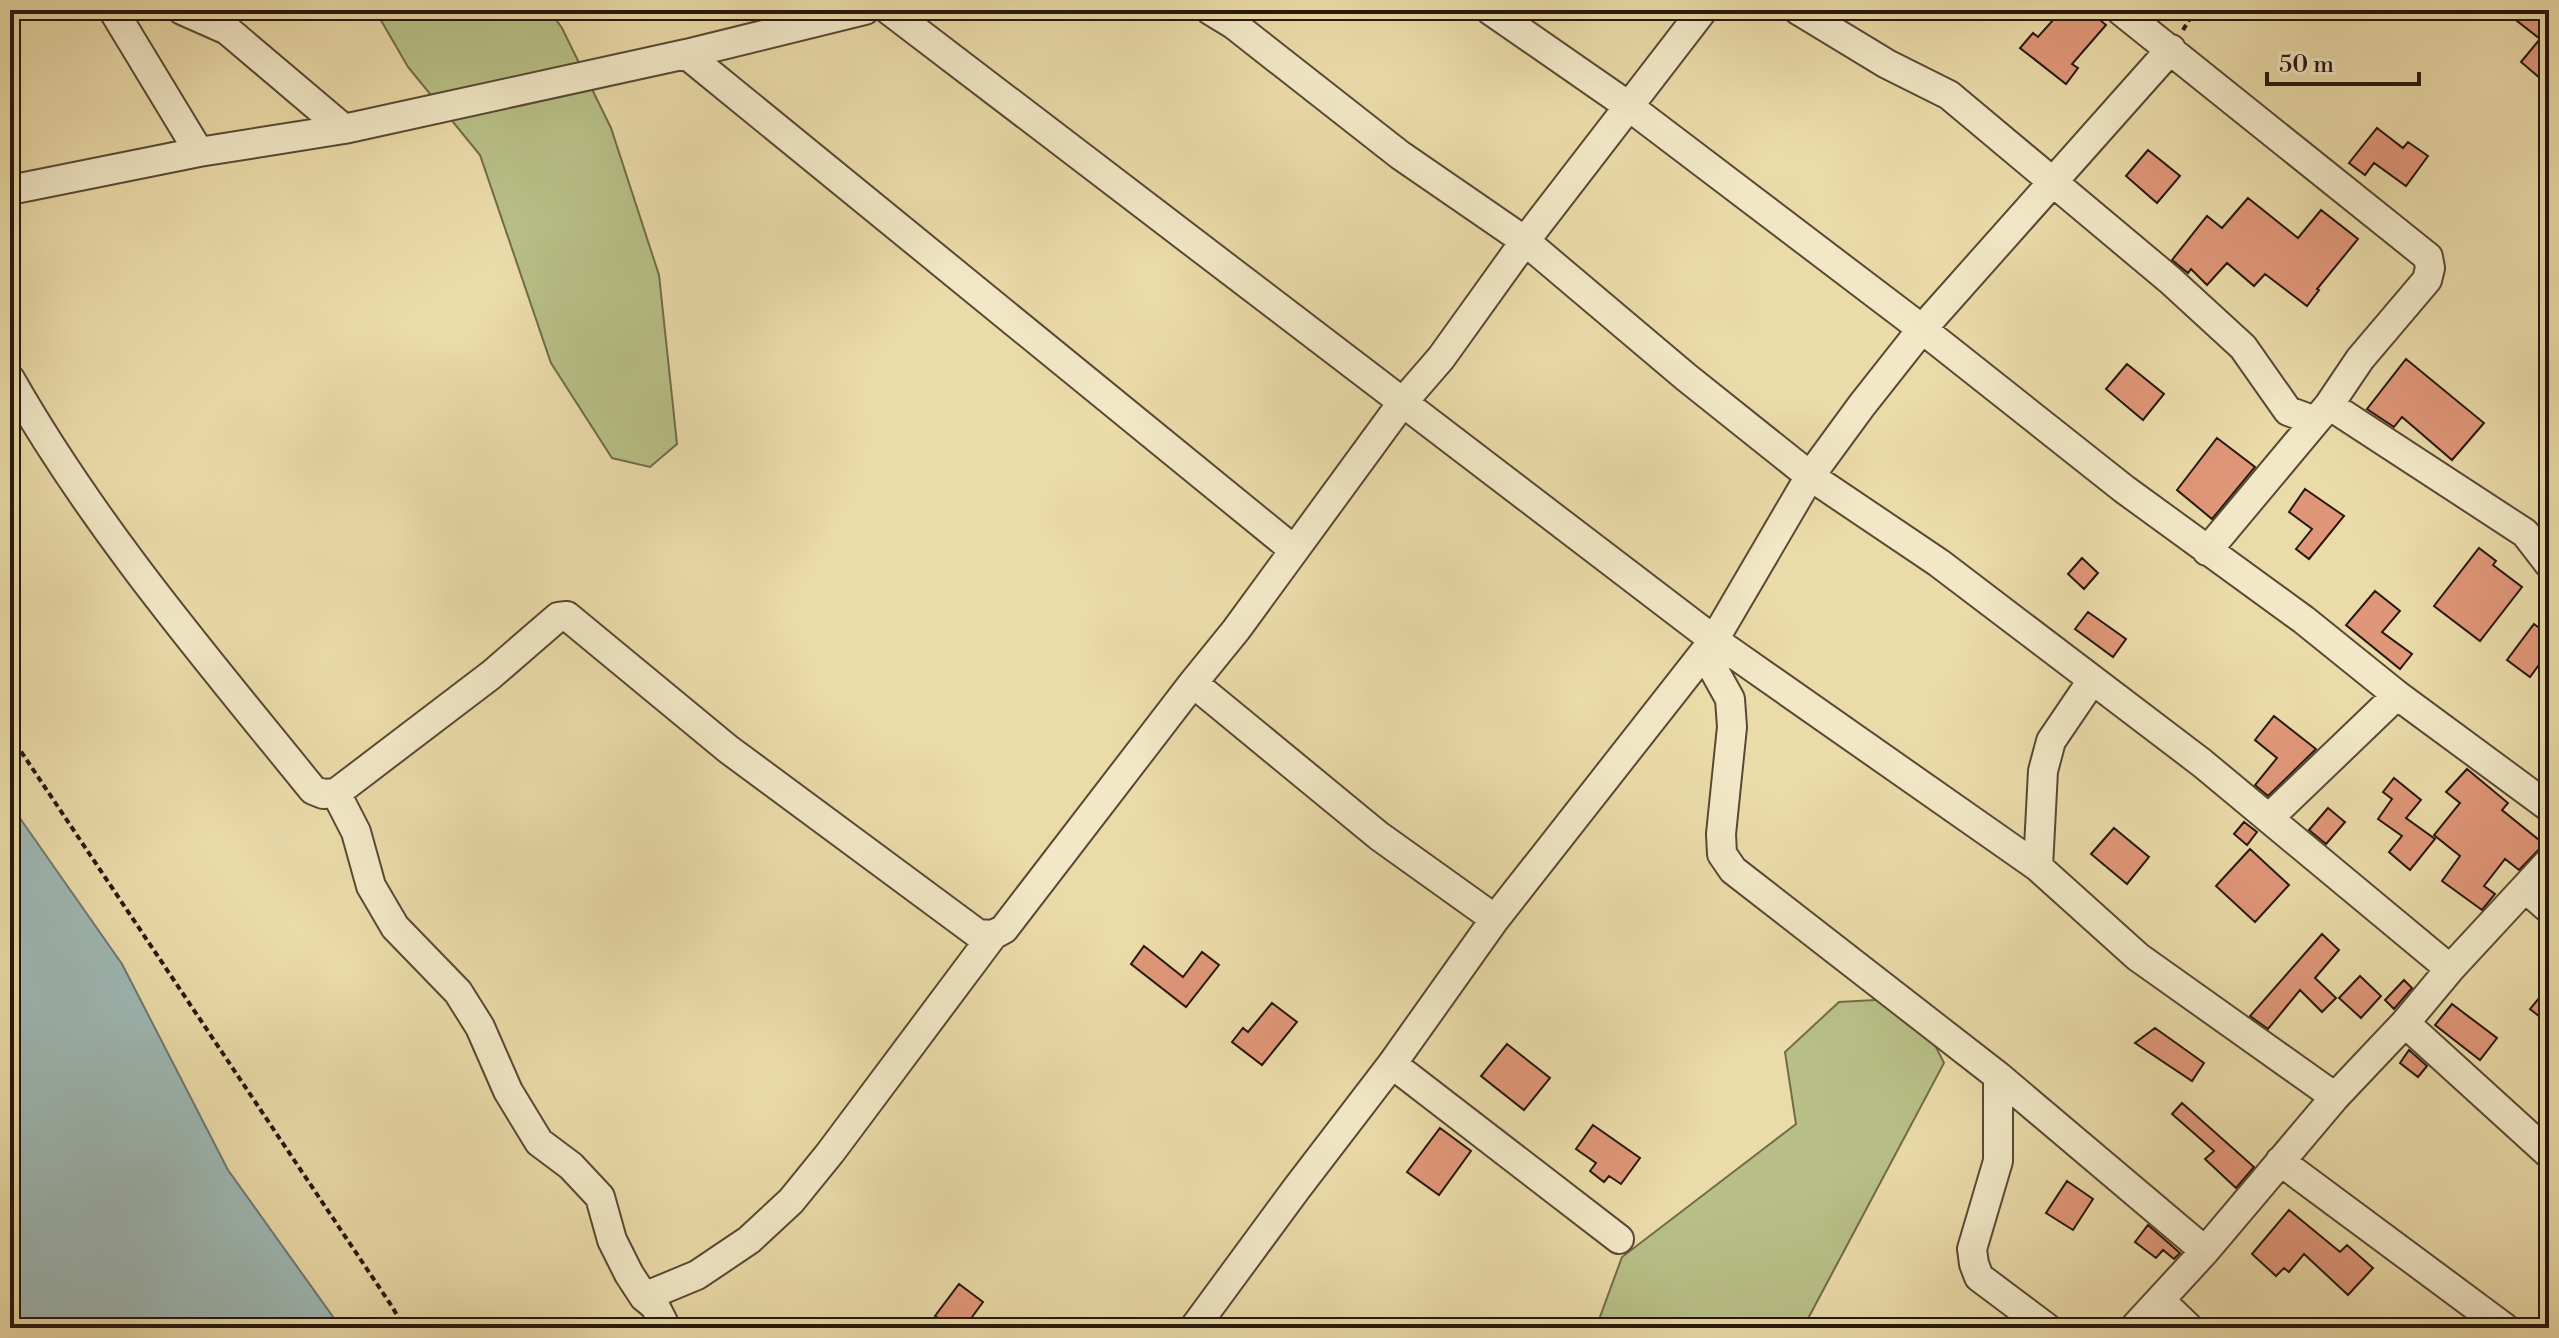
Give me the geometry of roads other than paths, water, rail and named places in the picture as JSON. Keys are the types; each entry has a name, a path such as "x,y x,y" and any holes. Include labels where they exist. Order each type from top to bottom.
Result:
{"street":[{"path":"113,10 199,152"},
{"path":"182,10 218,20 344,129"},
{"path":"10,190 199,152 344,129 686,54 865,10"},
{"path":"889,10 1402,403 1709,647 2038,867 2138,957 2335,1097"},
{"path":"1210,10 1233,24 1400,155 1525,241 1686,377 1810,476 1939,563 2091,682 2202,763 2450,969"},
{"path":"1490,10 1627,105 1922,329 2044,427 2549,807"},
{"path":"644,1297 697,1275 749,1240 791,1201 993,935 1004,929 1236,630 1402,403 1441,358 1627,105 1703,10"},
{"path":"1798,10 1887,64 1949,95 2170,280 2243,347 2288,411 2322,413 2525,533 2549,564"},
{"path":"2120,10 2428,257 2430,268 2427,280 2207,551"},
{"path":"1194,1328 1392,1064 1495,919 1709,647 1810,476 1922,329 2171,49"},
{"path":"686,54 1294,550"},
{"path":"10,379 74,482 188,636 313,790 323,794 336,793 491,675 558,617 567,616 728,749 978,934 993,935"},
{"path":"1709,647 1730,699 1732,727 1721,834 1722,854 1733,870 1998,1076 2205,1251"},
{"path":"2038,867 2043,771 2051,741 2091,682"},
{"path":"1193,683 1379,836 1495,919"},
{"path":"2269,818 2397,695"},
{"path":"336,793 356,832 371,886 395,927 458,992 480,1027 508,1091 539,1142 571,1166 600,1197 612,1240 629,1274 644,1297 655,1306 666,1328"},
{"path":"2134,1328 2205,1251 2335,1097 2549,862"},
{"path":"2525,888 2549,909"},
{"path":"2405,1023 2549,1154"},
{"path":"1392,1064 1619,1239"},
{"path":"1998,1076 1998,1161 1972,1249 1974,1264 1979,1277 2047,1328"},
{"path":"2280,1161 2505,1328"},
{"path":"2161,1301 2189,1328"}],"water":[{"path":"10,804 122,964 228,1170 341,1328 10,1328"}]}
